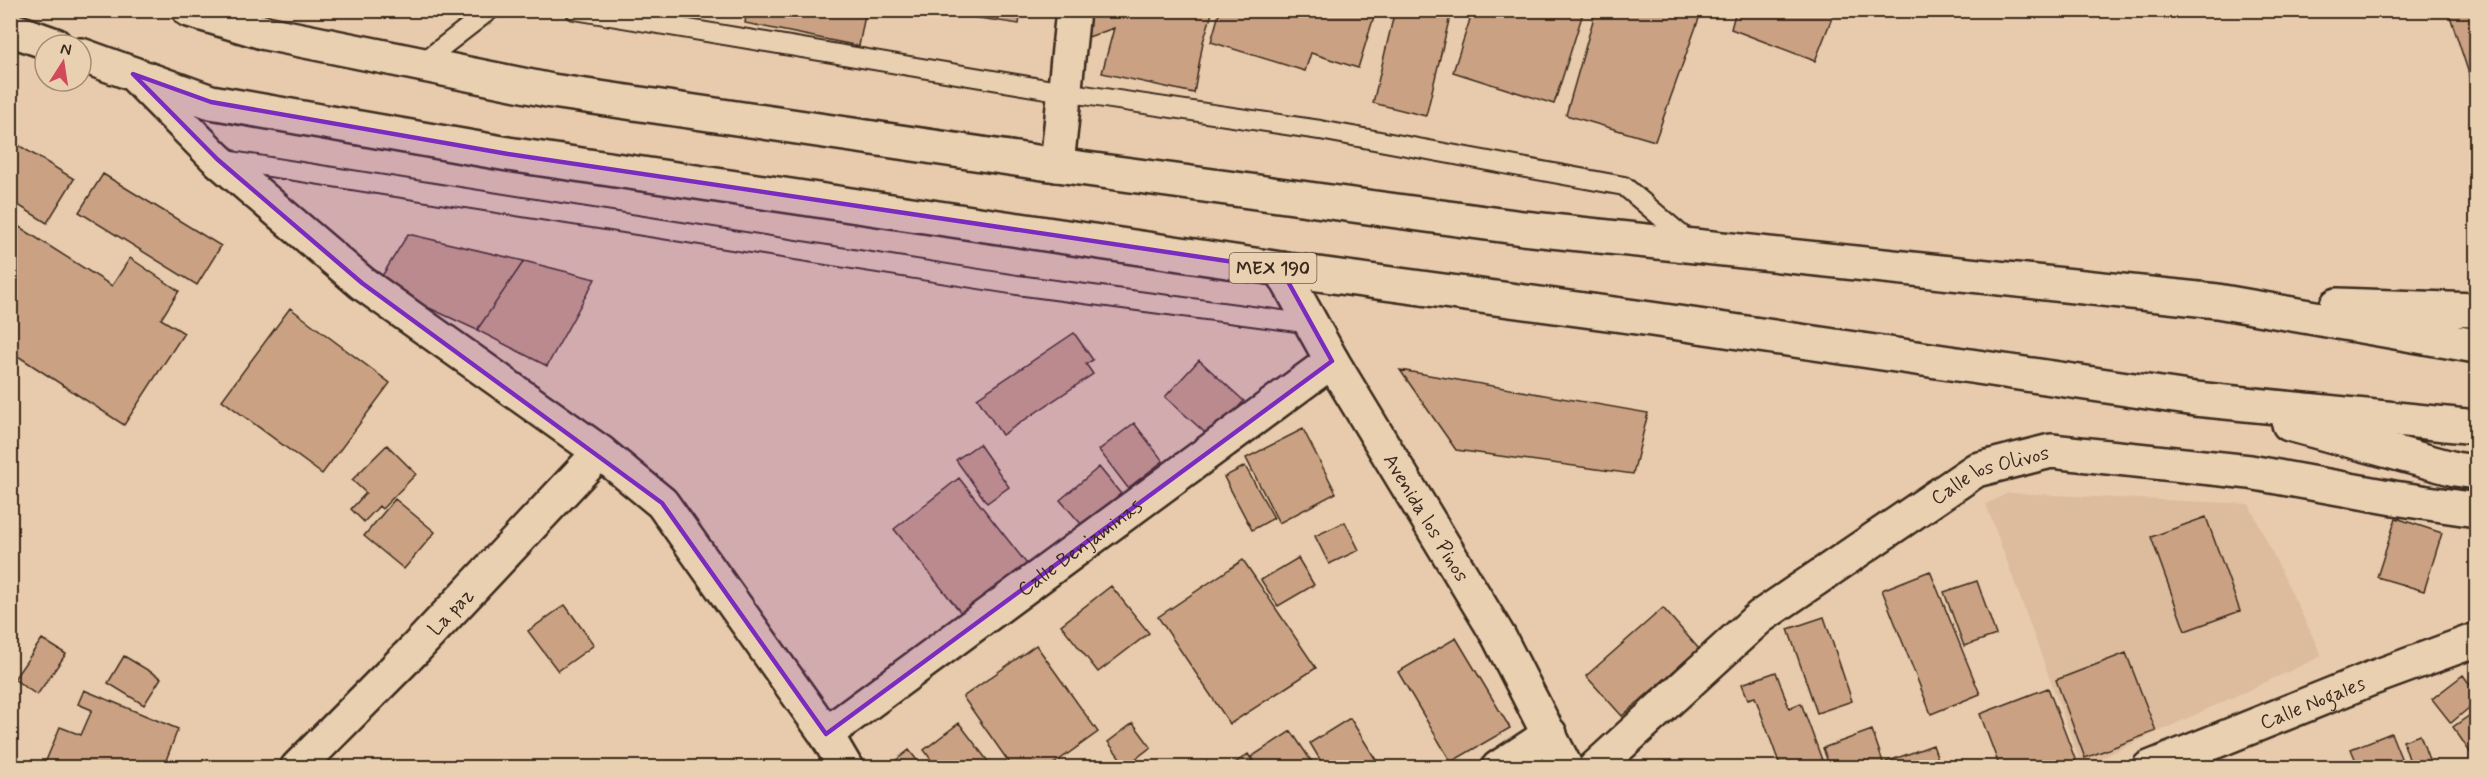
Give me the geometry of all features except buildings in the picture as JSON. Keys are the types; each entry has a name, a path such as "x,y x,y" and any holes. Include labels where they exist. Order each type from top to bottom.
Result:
{"main road":[{"path":"189,10 266,33 552,91 1057,165 1523,228 2217,301 2476,346"},
{"path":"1057,165 1072,10"},
{"path":"10,29 33,37"},
{"name":"MEX 190","path":"93,59 211,102 508,154 1281,269 1651,319 2195,399 2476,427"},
{"path":"133,74 217,159 362,282 600,452 662,503 826,734 846,768"},
{"name":"Avenida los Pinos","path":"1281,269 1332,361 1499,637 1566,768"},
{"path":"2217,301 2476,310"},
{"name":"Calle Benjaminas","path":"826,734 1332,361"},
{"path":"2195,399 2455,469 2476,472"},
{"name":"La paz","path":"297,768 416,648 600,452"},
{"name":"Calle los Olivos","path":"1595,768 1760,617 1976,470 2051,452 2250,472 2476,510"},
{"name":"Calle Nogales","path":"2149,768 2370,679 2476,640"},
{"path":"1498,768 1550,734"}],"lane":[{"path":"240,10 266,33"},
{"path":"419,65 490,10"},
{"path":"575,10 1064,92 1320,130 1624,186 1695,246"},
{"path":"217,159 1017,285 1312,324"}],"highlighted area":[{"path":"133,74 211,102 508,154 1281,269 1332,361 826,734 662,503 362,283 217,159"}],"shaded area":[{"path":"2008,493 2249,504 2322,656 2082,767 1986,504"}]}
